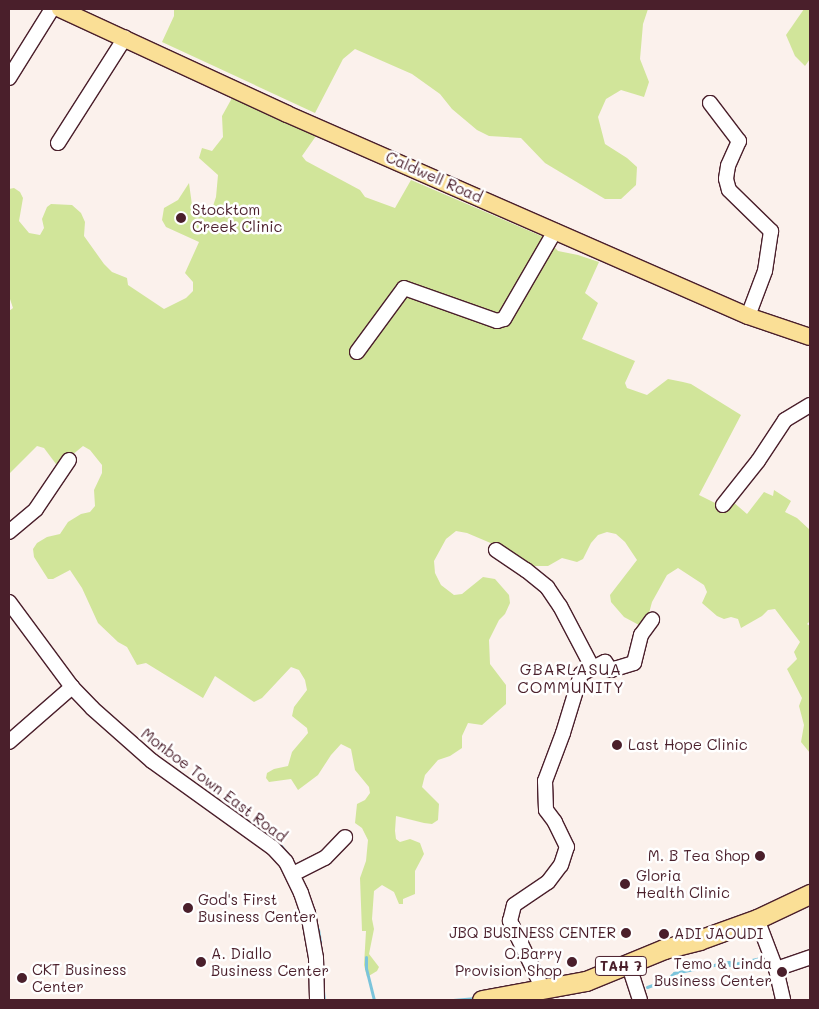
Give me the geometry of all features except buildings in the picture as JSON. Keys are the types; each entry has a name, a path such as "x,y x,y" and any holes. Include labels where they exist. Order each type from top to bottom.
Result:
{"highway":[{"name":"TAH 7","path":"482,1000 586,981 628,963 757,919 810,894"}],"main road":[{"name":"Caldwell Road","path":"60,9 286,114 748,316 810,337"}],"street":[{"path":"9,78 52,9"},
{"path":"58,143 125,38"},
{"path":"710,103 739,141 728,166 726,179 729,190 748,206 771,231 765,271 748,316"},
{"path":"357,352 404,288 497,321 504,319 555,231"},
{"path":"723,505 758,460 785,420 810,405"},
{"path":"9,532 36,509 69,460"},
{"path":"496,550 547,586 560,606 592,667"},
{"name":"Monboe Town East Road","path":"9,602 72,687 92,708 152,761 274,848 293,874 308,913 313,939 317,1000"},
{"path":"543,989 510,922 514,905 548,882 561,864 567,847 555,822 546,810 545,781 563,733 576,683 581,674 605,662 611,670 634,663 641,635 652,620"},
{"path":"9,742 72,687"},
{"path":"293,874 326,858 345,837"},
{"path":"757,919 776,969 783,1000"},
{"path":"776,969 810,957"},
{"path":"628,963 640,1000"}],"green space":[{"path":"174,9 648,9 643,24 640,59 649,82 644,97 621,90 606,99 598,117 605,144 637,167 636,185 621,199 605,199 545,163 521,138 489,136 477,130 452,109 440,94 412,74 355,49 343,59 315,113 162,42 174,16"},
{"path":"804,9 810,9 810,59 805,66 795,56 786,35"},
{"path":"232,98 316,136 302,156 306,161 360,190 365,197 395,208 411,180 546,238 558,251 599,262 585,293 598,303 582,339 635,361 625,383 627,388 647,395 668,379 683,382 691,384 741,415 699,495 725,508 732,501 747,514 764,492 773,496 774,490 791,501 785,512 797,518 810,530 810,621 807,624 810,626 810,753 801,742 804,725 799,706 802,698 787,669 797,659 794,652 800,642 775,609 768,610 762,616 741,628 738,619 731,617 724,619 717,616 702,603 707,592 704,585 678,568 667,575 652,602 648,617 639,625 624,617 611,602 610,595 637,560 625,542 616,534 607,532 598,535 591,543 583,559 577,562 562,558 548,566 528,566 500,547 467,533 456,531 446,539 434,561 435,573 441,585 454,595 462,594 483,577 495,579 509,595 510,603 489,640 490,664 506,685 506,704 482,725 468,723 462,736 462,748 450,756 438,760 425,775 422,787 439,804 438,820 432,824 396,816 396,839 400,842 410,839 420,843 424,854 415,871 415,894 403,899 403,904 399,904 394,892 382,885 374,891 372,919 374,929 369,954 379,967 377,971 367,977 364,965 366,931 362,931 360,878 366,861 368,840 362,828 355,823 357,804 365,800 370,793 369,787 355,770 351,749 341,744 318,775 298,790 291,779 269,782 266,778 267,773 274,769 288,766 292,752 308,733 307,728 292,716 294,707 307,690 305,680 299,670 291,667 262,698 254,702 215,676 203,698 146,663 137,665 127,647 118,642 98,623 82,588 70,570 53,579 48,579 34,557 33,549 37,543 47,537 60,534 68,522 81,514 90,512 95,506 94,490 102,473 102,465 90,450 83,446 60,465 56,464 44,448 37,446 9,474 9,311 13,308 9,296 9,189 14,188 20,192 23,198 19,221 29,233 40,235 44,228 42,219 47,207 51,204 72,205 81,213 85,222 84,236 104,264 112,272 127,278 128,285 164,309 186,298 193,291 193,282 185,273 199,242 166,227 162,220 164,208 178,200 189,183 192,205 199,210 211,212 216,197 218,175 199,158 202,148 212,151 223,137 222,116"}],"waterway":[{"path":"246,820 281,846 291,858"},
{"path":"318,929 320,942"},
{"path":"366,957 366,968 374,1000"},
{"path":"647,987 666,980 674,973 729,962 730,965 765,957"},
{"path":"323,991 324,1000"},
{"path":"453,1000 476,998"}],"place":[{"name":"Stocktom Creek Clinic","path":"181,218"},
{"name":"Last Hope Clinic","path":"617,745"},
{"name":"M. B Tea Shop","path":"760,856"},
{"name":"Gloria Health Clinic","path":"625,884"},
{"name":"God's First Business Center","path":"188,908"},
{"name":"JBQ BUSINESS CENTER","path":"626,933"},
{"name":"ADI JAOUDI","path":"664,934"},
{"name":"A. Diallo Business Center","path":"201,962"},
{"name":"O.Barry Provision Shop","path":"572,962"},
{"name":"Temo & Linda Business Center","path":"782,972"},
{"name":"CKT Business Center","path":"22,978"}],"district":[{"name":"GBARLASUA COMMUNITY","path":"571,678"}]}
